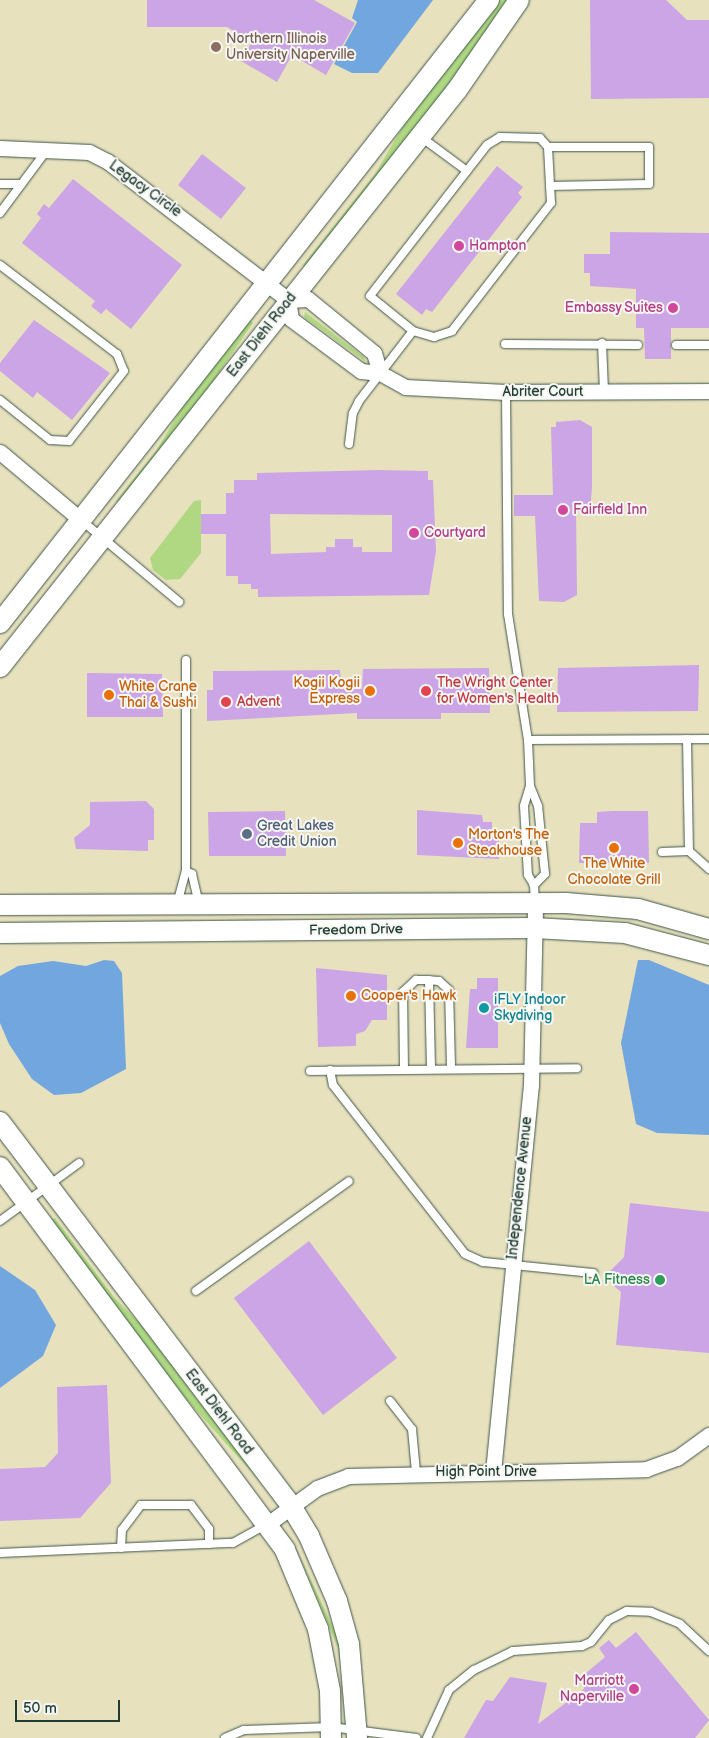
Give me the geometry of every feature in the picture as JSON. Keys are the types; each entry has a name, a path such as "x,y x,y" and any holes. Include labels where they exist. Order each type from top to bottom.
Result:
{"street":[{"name":"East Diehl Road","path":"0,623 268,284 489,0"},
{"name":"East Diehl Road","path":"0,667 288,300 495,41 519,0"},
{"name":"Legacy Circle","path":"0,148 89,152 107,162 268,284"},
{"path":"268,284 288,300 308,299 374,353 380,372"},
{"name":"Abriter Court","path":"288,300 292,319 361,371 380,372 405,388 506,392 709,390"},
{"path":"0,452 81,520"},
{"path":"0,891 40,905"},
{"name":"Freedom Drive","path":"0,905 200,905 534,894 638,909 709,929"},
{"name":"Independence Avenue","path":"493,1472 532,1068 534,894"},
{"name":"Freedom Drive","path":"0,933 534,928 625,933 709,955"},
{"path":"0,941 41,933"},
{"name":"East Diehl Road","path":"0,1122 291,1506 337,1601 353,1666 357,1733"},
{"name":"East Diehl Road","path":"0,1167 269,1524 301,1580 318,1629 330,1691 331,1733"},
{"name":"High Point Drive","path":"269,1524 317,1488 348,1476 416,1472 646,1469 677,1458 709,1435"}],"lane":[{"path":"420,135 467,171"},
{"path":"500,137 540,138 548,147 551,203 452,331 434,337 413,331 370,296 487,146 500,137"},
{"path":"548,147 649,147 649,184 550,186"},
{"path":"0,213 47,150"},
{"path":"0,184 21,184"},
{"path":"0,265 117,354 124,371 69,441 50,440 0,400"},
{"path":"349,444 352,413 380,372 413,331"},
{"path":"506,344 602,343 638,345"},
{"path":"602,343 604,391"},
{"path":"676,345 709,345"},
{"path":"506,392 508,614 528,740 530,786 524,806 528,876 534,894"},
{"path":"81,520 101,539 178,602"},
{"path":"177,905 186,871 186,660"},
{"path":"687,739 688,852"},
{"path":"528,740 709,739"},
{"path":"530,786 538,806 545,874 534,894"},
{"path":"662,852 688,852 709,869"},
{"path":"186,871 192,874 200,905"},
{"path":"404,1070 404,992 416,980 428,980 445,984 449,990 451,1069"},
{"path":"428,980 431,1069"},
{"path":"310,1071 577,1068"},
{"path":"330,1070 333,1085 456,1246 473,1259 512,1266 593,1273"},
{"path":"0,1221 79,1163"},
{"path":"196,1291 349,1181"},
{"path":"390,1400 412,1429 416,1472"},
{"path":"121,1548 122,1530 141,1505 191,1505 209,1529 209,1544"},
{"path":"0,1553 233,1543 269,1524"},
{"path":"427,1738 449,1690 474,1670 513,1651 582,1646 609,1620 626,1611 651,1612 680,1624 709,1651"},
{"path":"225,1738 244,1730 276,1729 416,1738"},
{"path":"276,1729 276,1738"}],"green space":[{"path":"498,0 511,0 501,18 305,269 303,265 375,174 402,128"},
{"path":"305,312 364,357 366,362 304,317"},
{"path":"250,319 253,323 190,415 119,503 116,501 156,451 189,396"},
{"path":"201,500 201,553 180,579 166,580 153,570 150,558 194,501"},
{"path":"55,1218 114,1297 155,1339 265,1487 178,1390 51,1220"},
{"path":"294,1543 343,1649 341,1667 338,1648"}],"water":[{"path":"358,0 433,0 378,73 352,73 334,64 357,22 352,18"},
{"path":"104,960 114,961 122,973 126,1069 81,1093 54,1095 32,1079 9,1044 0,1023 0,976 18,966 53,961 86,966"},
{"path":"638,960 649,960 709,985 709,1135 657,1133 636,1124 621,1043"},
{"path":"0,1266 35,1290 56,1325 43,1356 0,1388"}],"building":[{"path":"147,0 314,0 355,23 326,75 292,55 277,82 241,61 252,42 227,27 147,27"},
{"path":"590,0 666,0 687,20 709,20 709,98 591,99"},
{"path":"202,154 246,188 221,219 178,185"},
{"name":"Hampton","path":"497,166 523,187 518,193 522,197 432,312 426,309 422,315 396,294"},
{"path":"73,179 182,265 131,329 106,309 101,314 91,306 95,301 22,243 41,218 37,214 44,204 49,208"},
{"name":"Embassy Suites","path":"610,232 709,233 709,328 671,328 671,359 645,359 644,328 636,328 636,289 590,286 590,273 584,273 584,254 610,254"},
{"path":"34,320 110,373 72,420 37,392 33,398 0,371 0,363"},
{"name":"Fairfield Inn","path":"580,420 592,427 592,487 590,512 576,512 577,595 564,602 539,601 535,516 514,516 514,495 553,495 551,427 556,427 556,422"},
{"name":"Courtyard","path":"379,470 428,471 428,480 433,480 436,551 429,595 258,597 258,589 251,589 251,584 238,584 238,576 226,576 226,534 201,534 201,514 226,514 226,493 234,493 234,480 257,480 257,473","holes":["270,514 392,515 392,552 362,552 362,547 353,547 353,539 335,539 335,547 326,547 326,552 271,554"]},
{"path":"699,665 698,711 557,712 558,668"},
{"path":"489,668 490,713 441,713 441,719 357,719 357,713 207,721 207,690 213,690 213,671 340,670 341,689 362,689 363,669"},
{"path":"87,673 162,674 163,717 87,717"},
{"path":"146,801 154,809 154,840 148,840 148,851 76,849 74,838 90,825 90,802"},
{"name":"Morton's The Steakhouse","path":"417,810 482,815 483,822 492,822 492,832 499,832 499,859 417,855"},
{"path":"285,811 286,856 209,856 208,812"},
{"name":"The White Chocolate Grill","path":"648,811 649,863 579,863 580,823 597,823 597,812"},
{"name":"Cooper's Hawk","path":"316,968 387,975 387,1020 372,1020 365,1031 356,1034 356,1046 318,1047"},
{"name":"iFLY Indoor Skydiving","path":"477,978 498,978 498,1048 466,1048 470,989 477,989"},
{"name":"LA Fitness","path":"630,1203 709,1212 709,1353 616,1345 621,1292 613,1285 610,1271 624,1257"},
{"path":"309,1241 397,1358 323,1415 234,1298"},
{"path":"107,1385 111,1483 80,1518 0,1521 0,1469 45,1467 58,1453 57,1387"},
{"name":"Marriott Naperville","path":"636,1632 709,1720 695,1738 464,1738 486,1700 493,1701 510,1677 547,1683 538,1724 584,1689 586,1673 605,1657 599,1648 609,1640 616,1648"}],"place":[{"name":"Northern Illinois University Naperville","path":"216,47"},
{"name":"Hampton","path":"459,246"},
{"name":"Embassy Suites","path":"673,308"},
{"name":"Fairfield Inn","path":"563,510"},
{"name":"Courtyard","path":"414,533"},
{"name":"Kogii Kogii Express","path":"370,691"},
{"name":"The Wright Center for Women's Health","path":"426,691"},
{"name":"White Crane Thai & Sushi","path":"109,695"},
{"name":"Advent","path":"226,702"},
{"name":"Great Lakes Credit Union","path":"247,834"},
{"name":"Morton's The Steakhouse","path":"458,843"},
{"name":"The White Chocolate Grill","path":"614,848"},
{"name":"Cooper's Hawk","path":"351,996"},
{"name":"iFLY Indoor Skydiving","path":"484,1008"},
{"name":"LA Fitness","path":"660,1280"},
{"name":"Marriott Naperville","path":"634,1689"}]}
